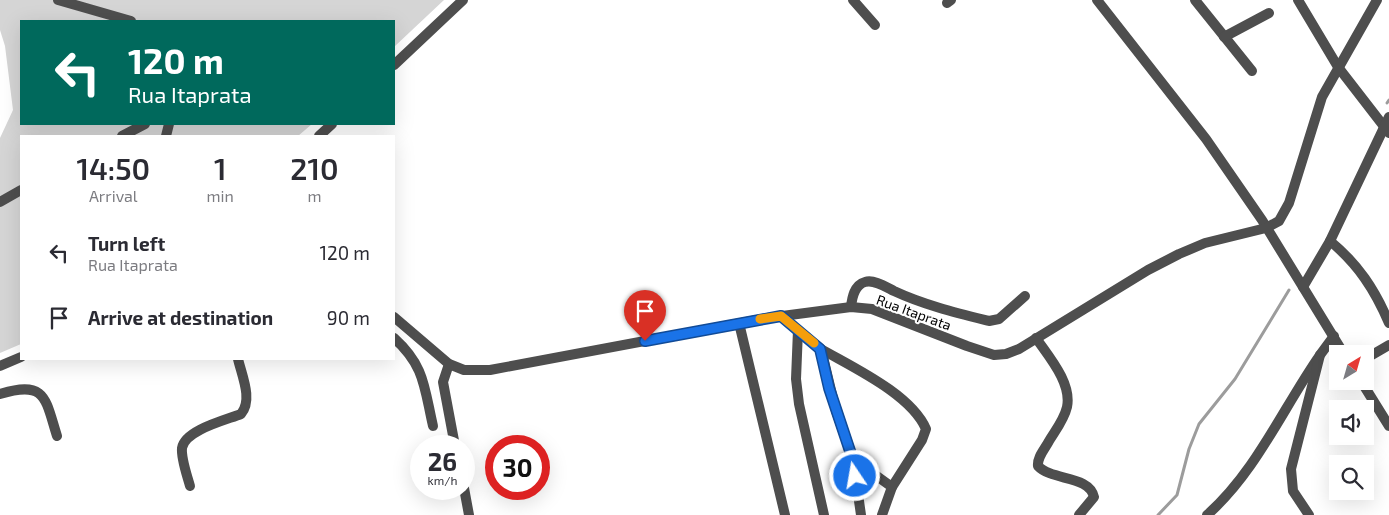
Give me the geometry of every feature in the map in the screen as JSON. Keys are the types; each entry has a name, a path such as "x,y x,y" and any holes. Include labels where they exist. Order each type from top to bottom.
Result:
{"street":[{"path":"58,0 128,20"},
{"path":"395,65 463,0"},
{"path":"853,0 875,26"},
{"path":"1097,0 1206,139 1266,228 1339,345"},
{"path":"1195,0 1252,71"},
{"path":"1298,0 1338,67 1387,125 1330,241 1303,287"},
{"path":"1266,228 1279,221 1286,208 1322,97 1377,0"},
{"path":"1224,37 1269,13"},
{"path":"124,135 143,125"},
{"path":"320,135 331,125"},
{"path":"0,202 20,191"},
{"name":"Rua Itaprata","path":"395,318 449,364 464,370 490,370 738,323 851,307 872,309 994,355 1012,352 1179,254 1205,243 1266,228"},
{"path":"1330,241 1344,252 1366,278 1389,323"},
{"path":"851,307 855,291 866,282 874,282 919,302 989,321 999,319 1025,296"},
{"path":"781,316 820,349 869,376 908,405 926,429 922,440 892,487 882,515"},
{"path":"738,323 785,515"},
{"path":"798,330 796,379 799,404 824,515"},
{"path":"1207,515 1233,489 1250,466 1334,336"},
{"path":"1036,338 1052,360 1067,394 1067,406 1062,420 1039,457 1038,466 1047,472 1086,485 1092,491 1094,497 1079,515"},
{"path":"395,339 410,352 418,366 433,426"},
{"path":"1374,354 1389,345"},
{"path":"820,349 834,404 853,460 861,515"},
{"path":"1308,515 1293,491 1292,469 1320,355"},
{"path":"0,366 20,357"},
{"path":"190,486 182,449 185,439 192,433 241,414 246,408 248,401 238,360"},
{"path":"449,364 443,382 454,435"},
{"path":"0,394 21,388 38,392 47,405 58,436"},
{"path":"1367,390 1389,426"},
{"path":"853,460 892,487"},
{"path":"466,500 469,515"}],"shaded area":[{"path":"0,0 444,0 395,46 395,20 20,20 20,125 311,125 299,135 20,135 20,344 0,353 0,138 13,110 5,46 0,30"}],"waterway":[{"path":"1158,515 1177,495 1189,449 1199,424 1235,379 1289,290"}],"slow traffic":[{"path":"760,319 781,316 814,343"}],"route":[{"path":"645,341 781,316 820,349 840,425 853,460 855,476"}]}
